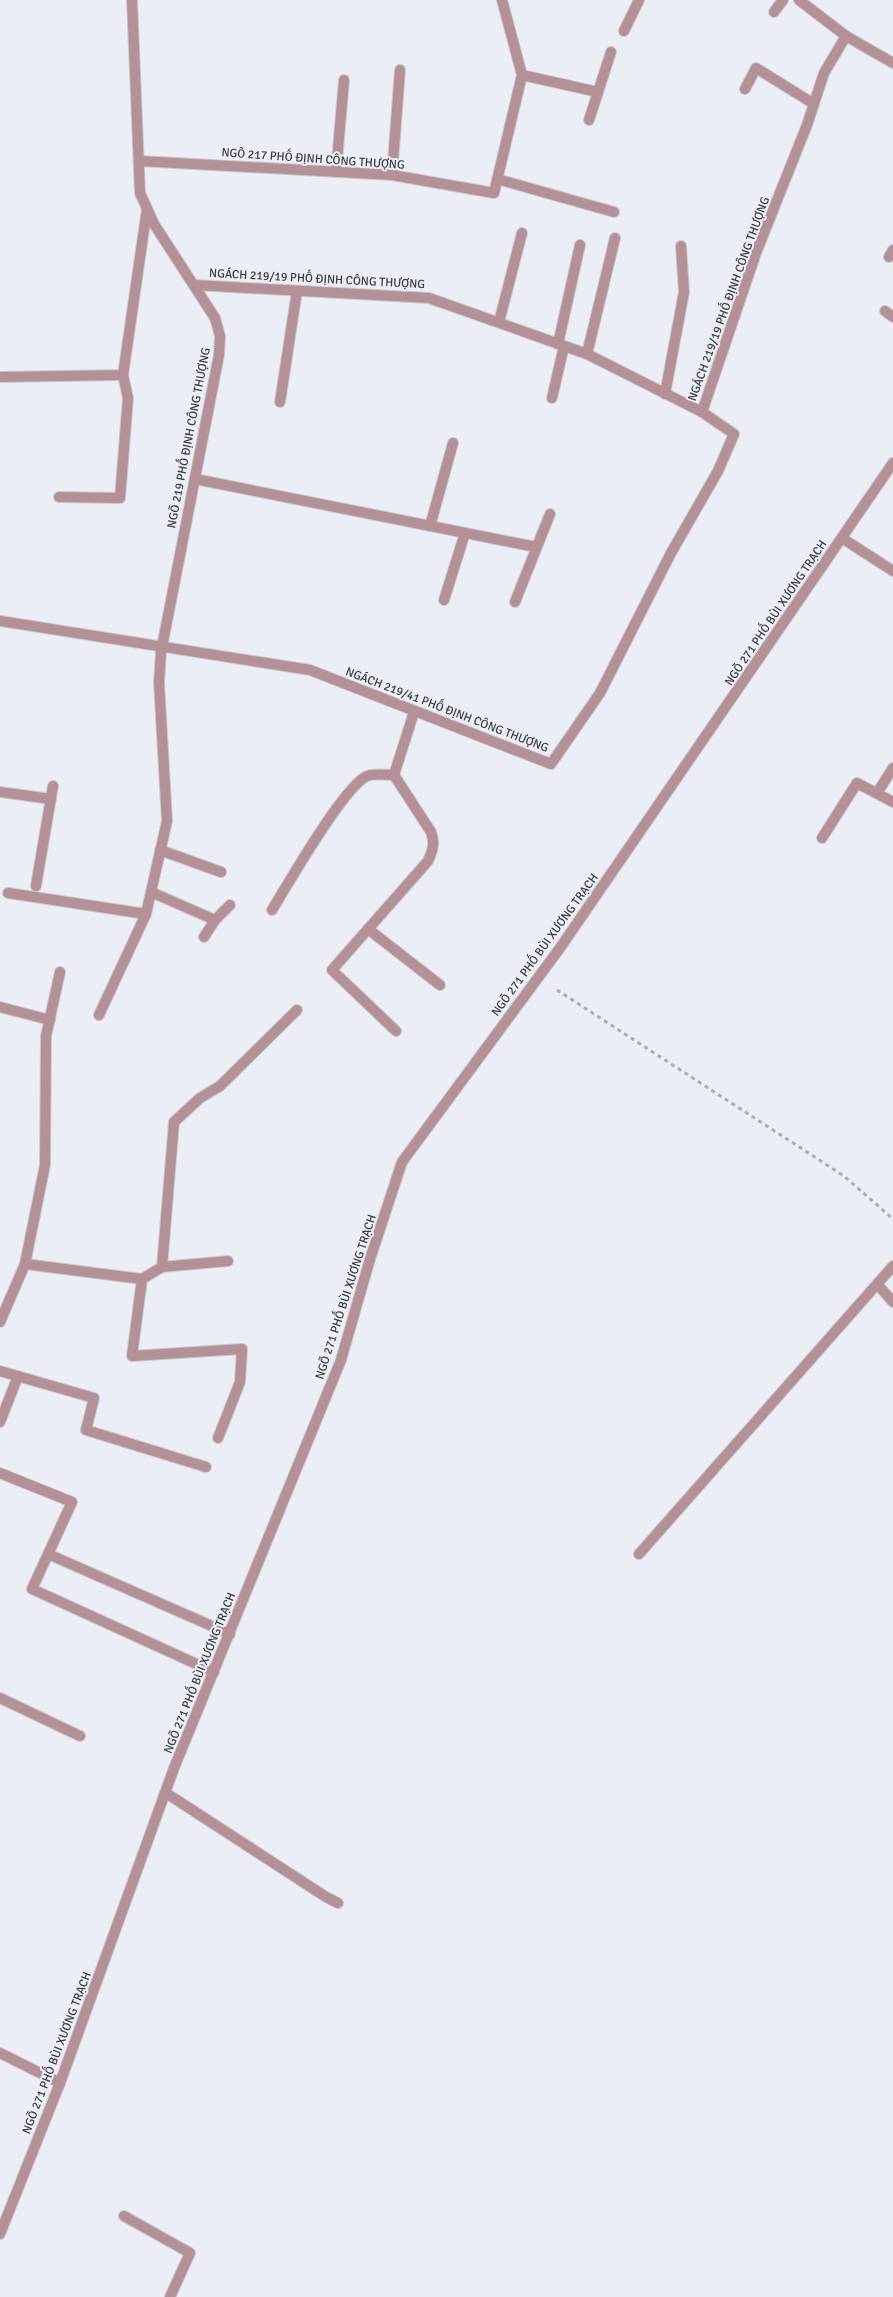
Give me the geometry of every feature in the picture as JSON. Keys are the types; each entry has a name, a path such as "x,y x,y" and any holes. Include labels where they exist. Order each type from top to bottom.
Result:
{"lane":[{"name":"NGÕ 219 PHỐ ĐỊNH CÔNG THƯỢNG","path":"99,1015 146,914 167,821 159,682 162,646 219,354 220,336 215,318 154,224 140,193 132,0"},
{"path":"502,0 522,75 497,179 614,212"},
{"path":"624,31 639,0"},
{"path":"774,12 783,0"},
{"path":"799,0 846,36 893,63"},
{"name":"NGÁCH 219/19 PHỐ ĐỊNH CÔNG THƯỢNG","path":"194,284 429,298 587,354 702,412 756,253 814,104 824,73 846,36"},
{"path":"589,120 611,52"},
{"path":"745,89 756,68 814,104"},
{"path":"392,175 400,70"},
{"path":"522,75 598,92"},
{"path":"336,172 344,80"},
{"name":"NGÕ 217 PHỐ ĐỊNH CÔNG THƯỢNG","path":"140,161 392,175 494,193 497,179"},
{"path":"58,497 120,498 128,398 124,375 147,209"},
{"path":"499,322 522,234"},
{"path":"587,354 615,238"},
{"path":"552,398 580,246"},
{"path":"665,394 684,292 681,246"},
{"path":"280,402 297,290"},
{"path":"0,377 124,375"},
{"name":"NGÁCH 219/41 PHỐ ĐỊNH CÔNG THƯỢNG","path":"162,646 310,670 551,764 600,693 671,553 718,471 734,434 702,412"},
{"path":"430,526 453,443"},
{"name":"NGÕ 271 PHỐ BÙI XƯƠNG TRẠCH","path":"0,2234 60,2083 174,1768 342,1360 370,1259 402,1162 538,978 666,795 893,462"},
{"path":"195,479 536,547"},
{"path":"515,602 550,514"},
{"path":"444,600 465,533"},
{"path":"842,538 893,571"},
{"path":"0,621 162,646"},
{"path":"394,775 414,712"},
{"path":"877,793 893,768"},
{"path":"272,910 324,827 357,783 368,775 394,775"},
{"path":"394,775 431,832 434,840 433,850 428,861 332,970 396,1031"},
{"path":"822,838 857,782 893,802"},
{"path":"36,886 53,786"},
{"path":"0,792 51,799"},
{"path":"160,850 221,872"},
{"path":"151,892 215,920"},
{"path":"8,893 146,914"},
{"path":"204,937 215,920 230,905"},
{"path":"368,929 440,985"},
{"path":"0,1322 25,1264 45,1165 46,1036 60,972"},
{"path":"0,1007 50,1020"},
{"path":"162,1267 174,1122 200,1098 220,1086 298,1010"},
{"path":"25,1264 142,1279 162,1267 228,1261"},
{"path":"639,1554 893,1266"},
{"path":"142,1279 132,1356 242,1349 240,1382 218,1438"},
{"path":"878,1285 893,1302"},
{"path":"0,1371 94,1398 86,1430 206,1467"},
{"path":"0,1422 18,1376"},
{"path":"0,1474 72,1502 32,1589 214,1672"},
{"path":"48,1554 230,1634"},
{"path":"0,1698 80,1736"},
{"path":"166,1793 338,1903"},
{"path":"0,2053 60,2083"},
{"path":"124,2216 190,2253 170,2297"}],"path":[{"path":"538,978 844,1176 893,1219"}]}
